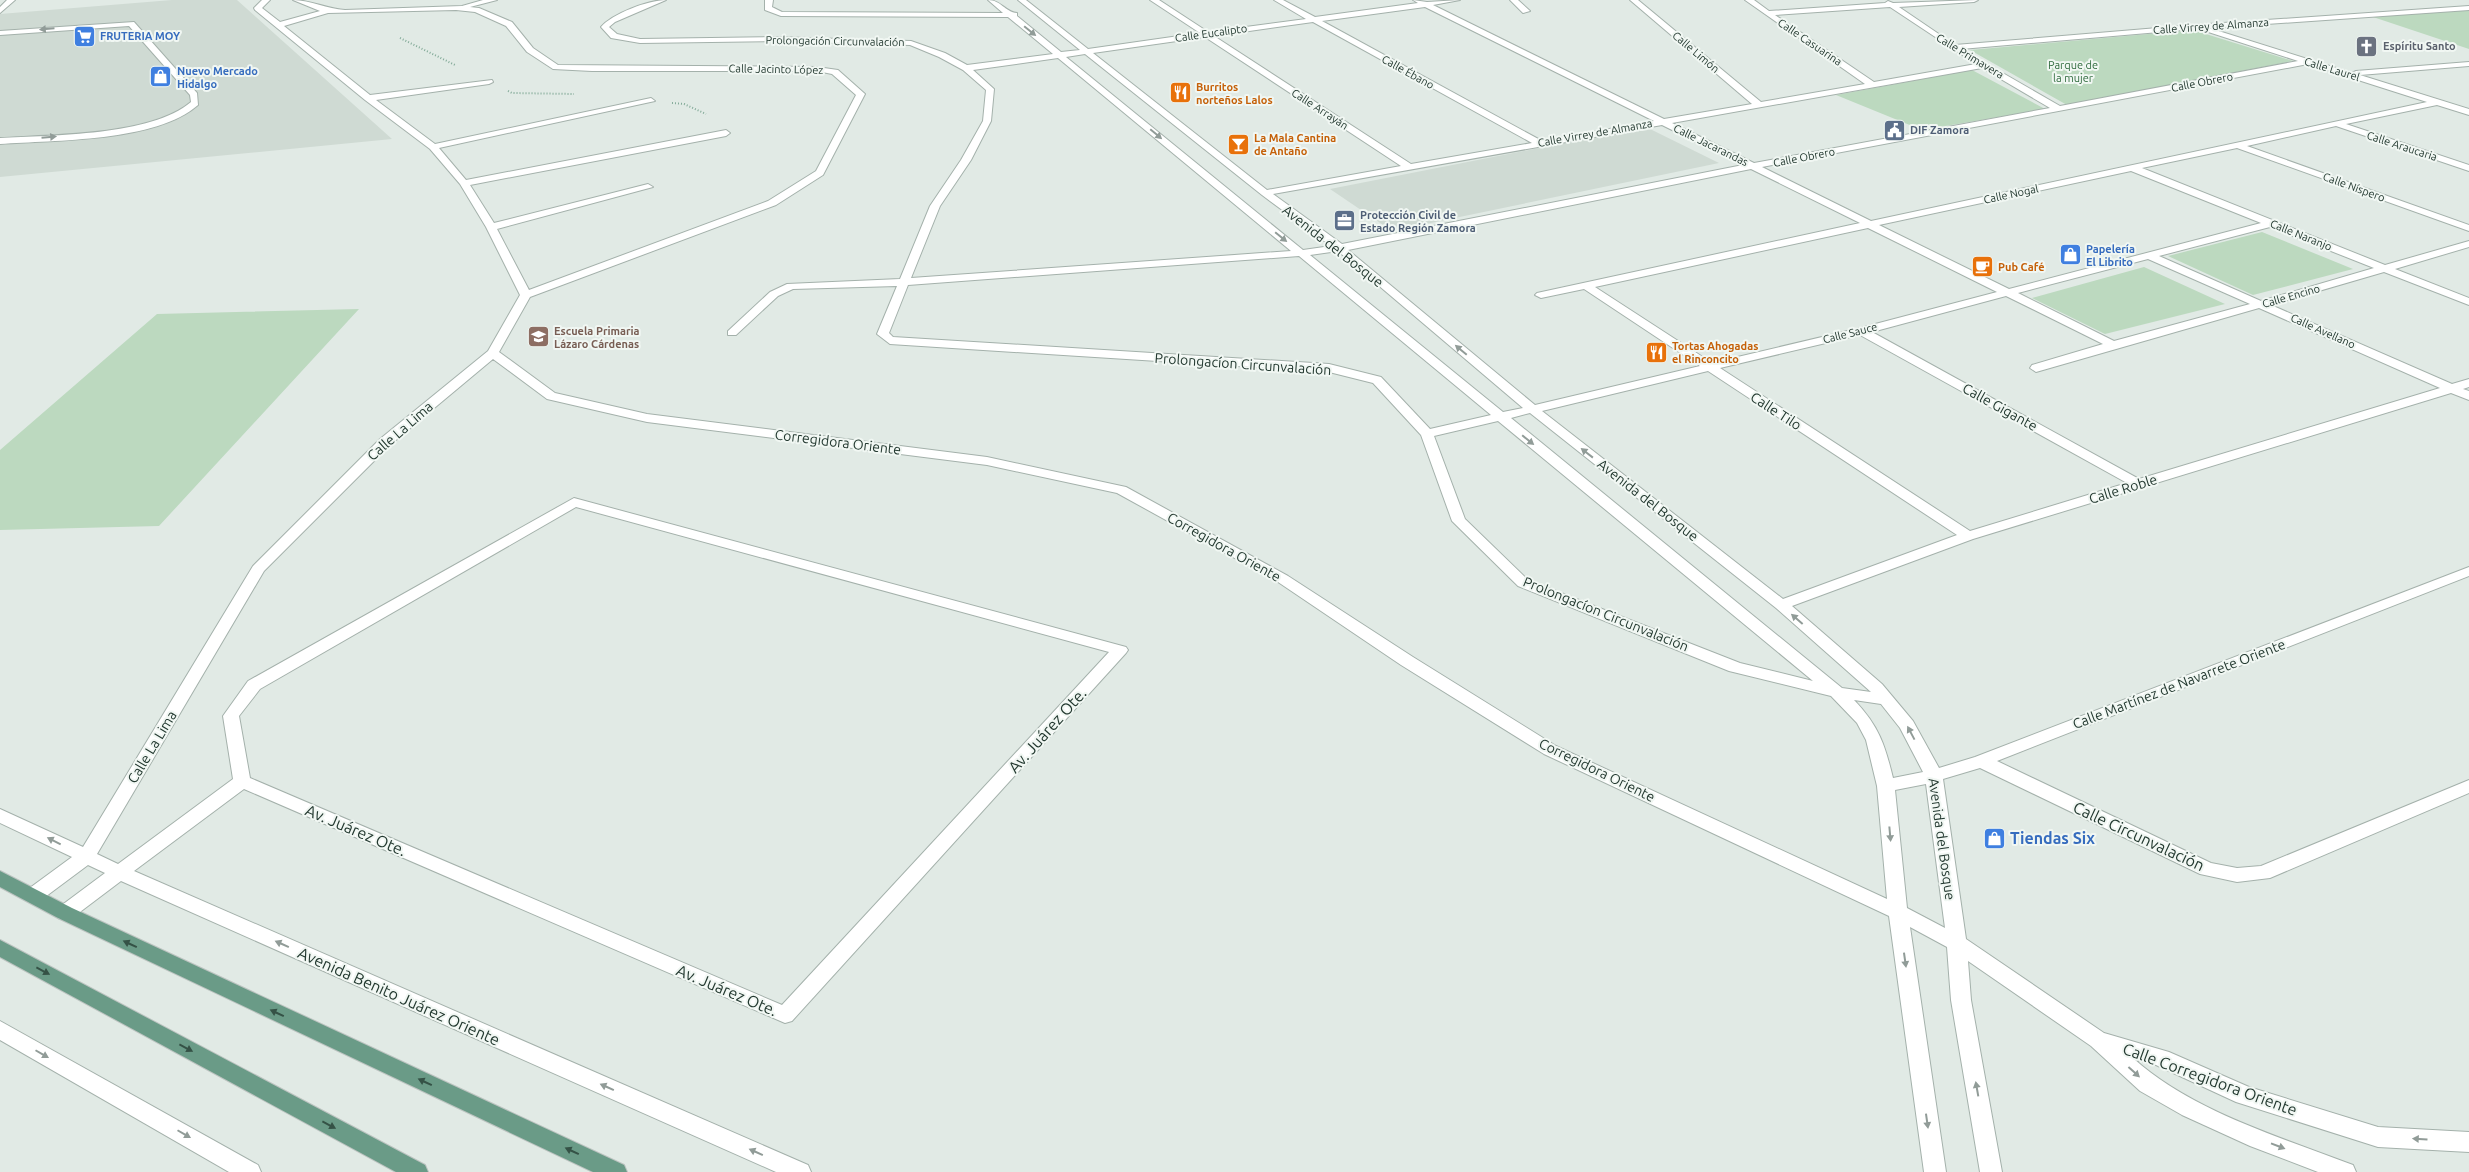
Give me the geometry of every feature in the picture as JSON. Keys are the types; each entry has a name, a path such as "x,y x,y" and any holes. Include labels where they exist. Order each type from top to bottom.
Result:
{"main road":[{"path":"0,878 65,913 616,1172"},
{"path":"0,948 417,1172"}],"street":[{"path":"0,11 11,0"},
{"path":"266,0 258,8 368,98 433,147 464,183 492,227 526,296"},
{"name":"Calle Jacinto López","path":"297,0 328,11 345,12 456,8 476,10 509,24 530,50 556,66 592,69 817,69 835,72 861,94 820,173 772,204 526,296"},
{"path":"456,8 493,0"},
{"name":"Prolongación Circunvalación","path":"662,0 612,20 604,27 614,36 640,41 773,38 911,43 942,55 966,68 990,89 987,121 966,160 935,206 883,334 890,340"},
{"path":"769,0 768,8 781,14 1015,15"},
{"name":"Avenida del Bosque","path":"992,0 1015,15 1059,54 1498,416 1837,692 1864,720 1874,740 1886,786 1898,912 1935,1172"},
{"name":"Avenida del Bosque","path":"1022,0 1034,14 1086,51 1265,193 1340,248 1532,409 1781,605 1876,688 1907,725 1934,776 1957,944 1962,1000 1991,1172"},
{"name":"Calle Arrayán","path":"1154,0 1411,168"},
{"name":"Calle Ébano","path":"1278,0 1539,143"},
{"name":"Calle Eucalipto","path":"966,68 1312,20 1421,2 1456,0"},
{"path":"1514,0 1526,11"},
{"name":"Calle Limón","path":"1634,0 1758,104"},
{"name":"Calle Casuarina","path":"1749,0 1870,84"},
{"path":"1766,13 1887,2 1974,0"},
{"name":"Calle Jacarandas","path":"1421,2 2113,345"},
{"name":"Calle Primavera","path":"1887,2 1952,47 2059,109"},
{"name":"Calle Virrey de Almanza","path":"1952,47 2194,27 2469,8"},
{"path":"279,25 328,11"},
{"path":"0,33 131,24 194,95 195,103 190,110 175,118 147,126 0,141"},
{"name":"Calle Laurel","path":"2194,27 2469,112"},
{"name":"Calle Obrero","path":"732,333 774,294 792,286 904,282 1302,253 1340,248 1754,166 2307,62"},
{"name":"Calle Virrey de Almanza","path":"1265,193 1983,65"},
{"path":"2346,74 2466,65"},
{"path":"368,98 489,82"},
{"path":"433,147 651,101"},
{"name":"Calle Nogal","path":"1541,295 2240,146 2437,102"},
{"name":"Calle Araucaria","path":"2336,124 2469,168"},
{"path":"464,183 726,133"},
{"name":"Calle Níspero","path":"2240,146 2469,228"},
{"name":"Calle Naranjo","path":"2132,168 2469,302"},
{"path":"492,227 648,187"},
{"name":"Calle Sauce","path":"1427,434 1862,331 2272,223"},
{"name":"Calle Encino","path":"2036,368 2469,244"},
{"name":"Calle Avellano","path":"2150,256 2469,396"},
{"name":"Calle Tilo","path":"1585,285 1968,536"},
{"name":"Calle La Lima","path":"34,895 86,857 258,569 385,442 493,353 526,296"},
{"name":"Calle Gigante","path":"1862,331 2138,484"},
{"name":"Prolongacíon Circunvalación","path":"890,340 1330,368 1378,380 1427,434 1459,521 1523,582 1735,667 1837,692 1886,700"},
{"name":"Corregidora Oriente","path":"493,353 551,396 647,418 987,462 1121,490 1283,579 1407,661 1550,750 1898,912 1957,944"},
{"name":"Calle Roble","path":"1781,605 1968,536 2469,383"},
{"name":"Av. Juárez Ote.","path":"574,502 1120,650 785,1015 242,781 231,716 254,686 574,502"},
{"name":"Calle Martínez de Navarrete Oriente","path":"1886,786 1934,776 1981,761 2469,570"},
{"name":"Calle Circunvalación","path":"1981,761 2206,869 2237,876 2263,874 2469,786"},
{"path":"65,913 242,781"},
{"name":"Avenida Benito Juárez Oriente","path":"0,814 119,872 800,1172"},
{"name":"Calle Corregidora Oriente","path":"1957,944 2098,1040 2148,1085 2190,1108 2258,1139 2344,1172"},
{"path":"0,1030 250,1172"},
{"name":"Calle Corregidora Oriente","path":"2098,1040 2161,1058 2244,1095 2378,1136 2469,1142"}],"shaded area":[{"name":"Nuevo Mercado Hidalgo","path":"172,0 237,0 392,139 0,177 0,14"},
{"path":"1646,127 1719,163 1392,231 1330,189"}],"green space":[{"path":"2469,9 2469,49 2367,15"},
{"name":"Parque de la mujer","path":"2193,30 2293,61 2067,105 1970,50"},
{"path":"1972,70 2045,109 1922,130 1836,95"},
{"path":"2262,232 2353,269 2253,295 2168,256"},
{"path":"2144,267 2225,304 2105,334 2032,298"},
{"path":"359,309 159,526 0,530 0,450 157,314"}],"place":[{"name":"FRUTERIA MOY","path":"84,36"},
{"name":"Espíritu Santo","path":"2367,46"},
{"name":"Nuevo Mercado Hidalgo","path":"161,77"},
{"name":"Burritos norteños Lalos","path":"1180,93"},
{"name":"DIF Zamora","path":"1894,130"},
{"name":"La Mala Cantina de Antaño","path":"1238,144"},
{"name":"Protección Civil de Estado Región Zamora","path":"1344,221"},
{"name":"Papelería El Librito","path":"2070,255"},
{"name":"Pub Café","path":"1982,267"},
{"name":"Escuela Primaria Lázaro Cárdenas","path":"538,337"},
{"name":"Tortas Ahogadas el Rinconcito","path":"1656,352"},
{"name":"Tiendas Six","path":"1994,838"}]}
